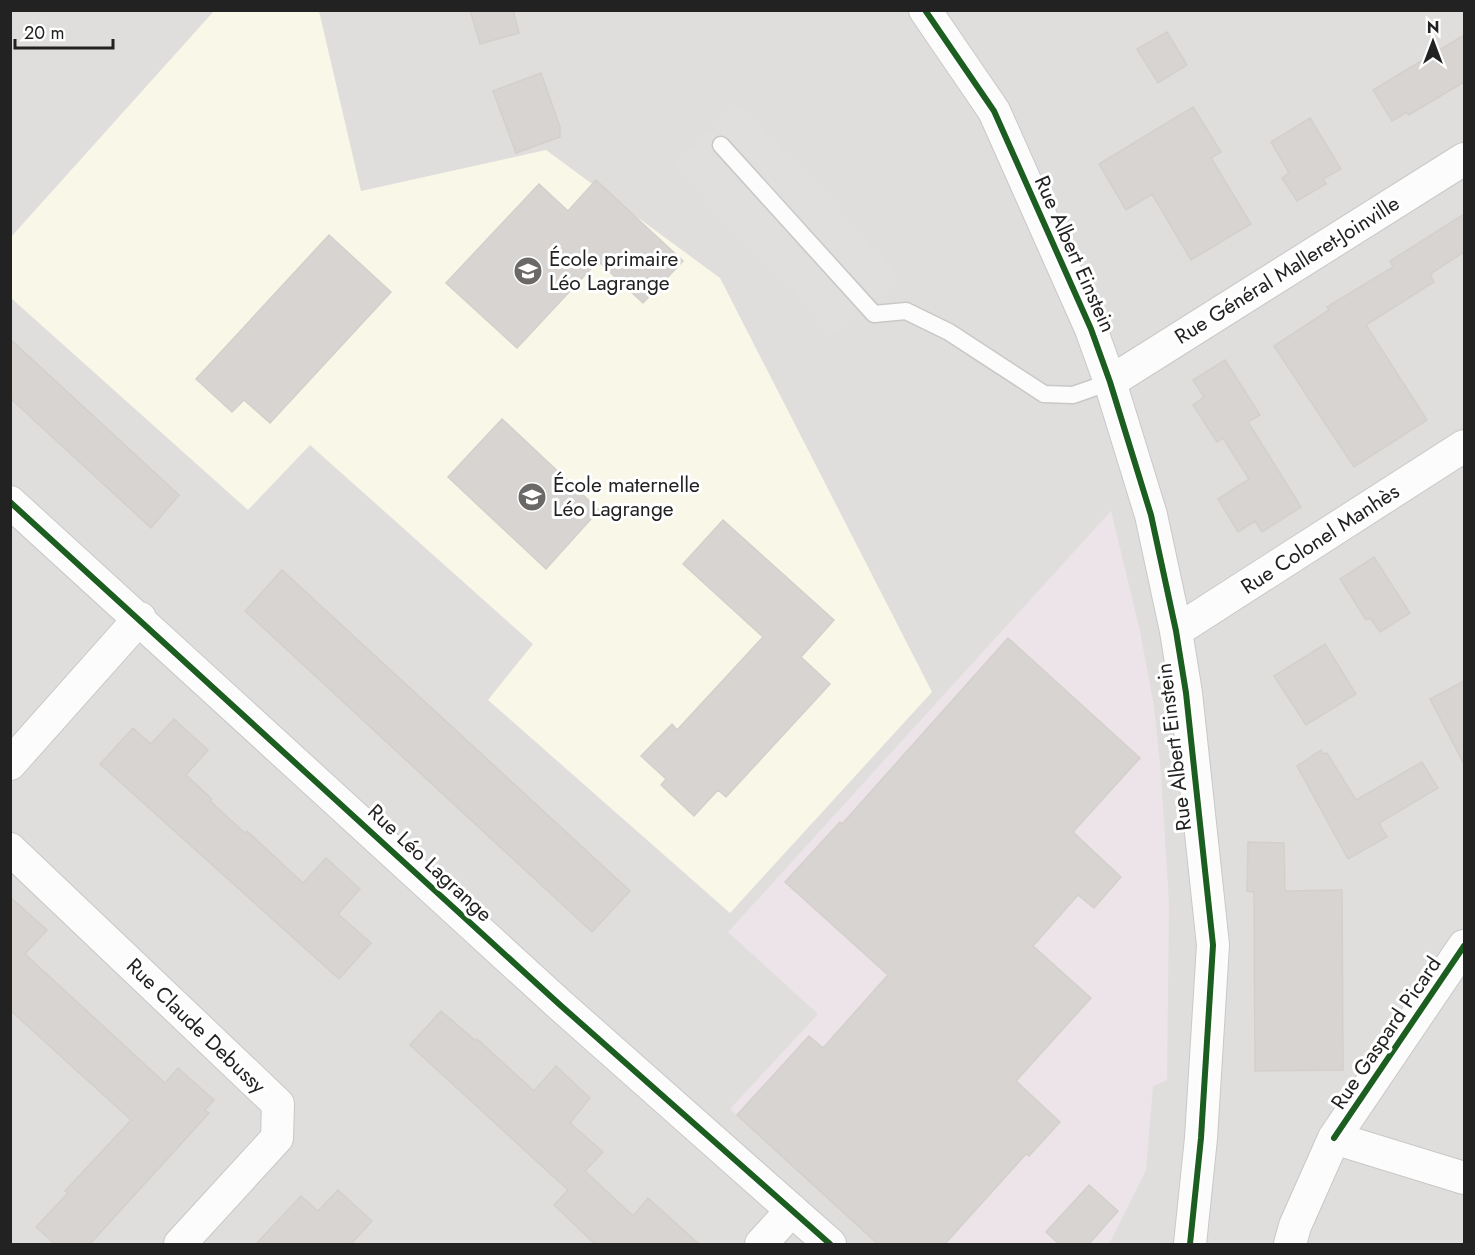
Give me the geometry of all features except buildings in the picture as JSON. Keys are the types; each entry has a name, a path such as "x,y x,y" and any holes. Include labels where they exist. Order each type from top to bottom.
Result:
{"street":[{"name":"Rue Albert Einstein","path":"925,10 993,111 1091,329 1110,382 1151,515 1176,631 1186,693 1213,945 1201,1138 1190,1245"},
{"name":"Rue Général Malleret-Joinville","path":"1110,382 1464,159"},
{"name":"Rue Colonel Manhès","path":"1176,631 1464,446"},
{"name":"Rue Léo Lagrange","path":"10,502 140,618 559,1004 830,1245"},
{"path":"10,764 140,618"},
{"name":"Rue Claude Debussy","path":"10,849 278,1104 277,1138 180,1245"},
{"name":"Rue Gaspard Picard","path":"1290,1245 1295,1226 1334,1138 1464,946"},
{"path":"1334,1138 1464,1179"},
{"path":"761,1245 792,1210"}],"lane":[{"path":"721,145 874,314 906,311 949,332 1044,394 1073,395 1110,382"}],"shaded area":[{"path":"11,11 1464,11 1464,1244 11,1244"},
{"path":"214,11 319,11 361,191 546,150 720,278 932,692 730,913 488,700 533,644 310,445 248,510 11,298 11,237"},
{"path":"738,104 898,275 834,334 675,163"},
{"path":"1111,511 1140,631 1154,706 1161,774 1169,903 1167,1080 1153,1086 1146,1170 1109,1244 879,1244 730,1109 818,1014 728,932"}],"cycle path":[{"path":"925,10 994,111 1091,329 1110,382 1151,515 1176,631 1186,693 1213,945 1201,1138 1190,1244"},
{"path":"10,502 559,1004 830,1244"},
{"path":"1334,1138 1464,946"}],"place":[{"name":"École primaire Léo Lagrange","path":"528,271"},
{"name":"École maternelle Léo Lagrange","path":"532,497"}]}
